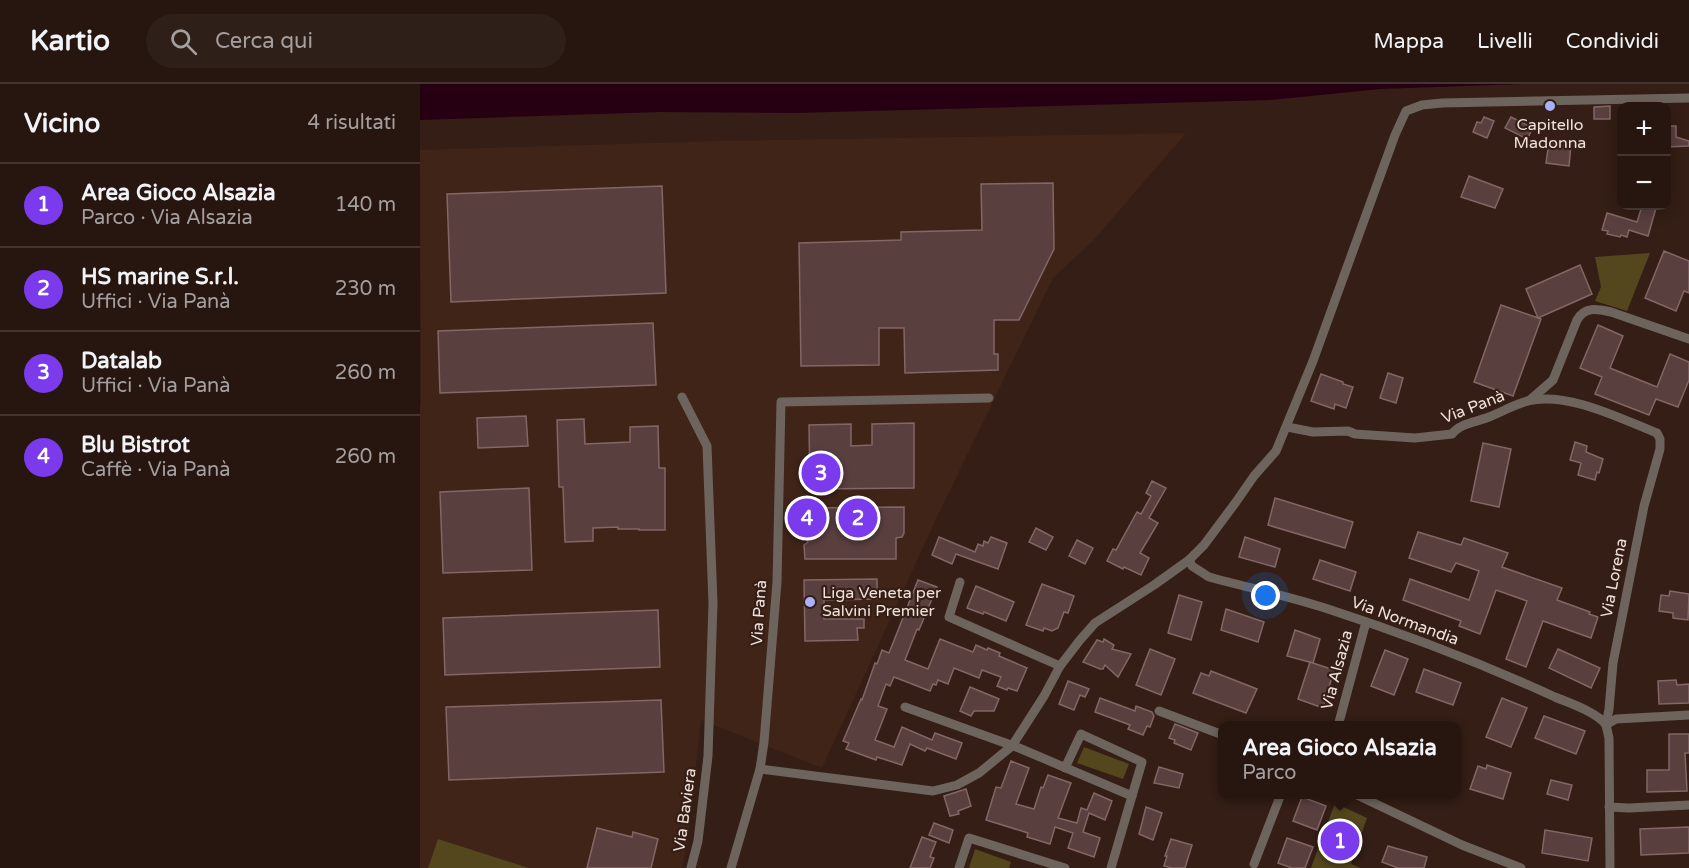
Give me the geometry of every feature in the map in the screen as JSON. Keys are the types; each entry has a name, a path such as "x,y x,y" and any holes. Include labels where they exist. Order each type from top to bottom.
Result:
{"street":[{"path":"731,868 760,769 933,790 957,784 979,773 1012,746 1060,666 1095,623 1189,560 1204,545 1254,476 1276,451 1406,111 1422,105 1442,103 1689,98"},
{"path":"1528,401 1553,380 1577,320 1586,311 1593,309 1611,312 1689,339"},
{"name":"Via Baviera","path":"682,397 707,446 713,603 708,756 698,841 691,868"},
{"name":"Via Panà","path":"760,769 777,582 781,402 989,398"},
{"name":"Via Panà","path":"1287,427 1313,432 1348,431 1355,434 1426,438 1452,434 1456,428 1528,401 1562,400 1580,404 1657,433 1660,439"},
{"name":"Via Lorena","path":"1610,868 1609,738 1606,725 1613,663 1644,506 1660,439"},
{"name":"Via Normandia","path":"1189,560 1192,567 1209,577 1327,609 1452,653 1516,679 1603,720 1606,725"},
{"path":"960,582 949,617 1060,666"},
{"name":"Via Alsazia","path":"1339,721 1366,622"},
{"path":"905,707 1012,746 1132,796"},
{"path":"1159,711 1218,733"},
{"path":"1606,725 1616,718 1689,715"},
{"path":"1065,768 1082,734 1142,762 1111,868"},
{"path":"1254,864 1279,799"},
{"path":"1364,799 1462,845 1521,868"},
{"path":"1609,807 1689,805"},
{"path":"959,868 969,838 1065,868"}],"shaded area":[{"path":"420,84 1522,84 1380,89 1271,100 794,113 659,112 420,120"},
{"path":"1186,133 1093,241 1053,278 937,517 822,768 701,720 688,839 682,868 529,868 438,839 428,868 420,868 420,150 721,141"},
{"path":"1650,253 1627,311 1595,301 1601,287 1595,257"},
{"path":"1084,747 1129,764 1123,779 1077,763"},
{"path":"1335,803 1367,818 1351,864 1360,868 1311,868"},
{"path":"438,839 529,868 428,868"},
{"path":"975,849 1011,862 1009,868 969,868"}],"building":[{"path":"1610,106 1610,119 1594,119 1594,107"},
{"path":"1484,117 1494,121 1487,138 1473,132 1477,122 1481,123"},
{"path":"1511,117 1533,128 1527,139 1505,128"},
{"path":"1671,126 1676,126 1676,137 1689,141 1689,146 1671,147"},
{"path":"1549,142 1571,144 1569,166 1546,163"},
{"path":"1469,176 1503,189 1495,208 1461,197"},
{"path":"1053,183 1054,249 1019,320 994,320 994,354 998,354 998,370 905,373 904,328 879,328 879,365 801,366 799,243 901,240 901,232 982,230 981,184"},
{"path":"662,186 666,293 451,302 447,194"},
{"path":"1641,210 1655,210 1648,236 1629,230 1627,237 1621,235 1620,237 1607,234 1608,231 1602,230 1607,213 1637,222"},
{"path":"1664,251 1689,261 1689,293 1684,291 1676,311 1645,298"},
{"path":"1580,265 1592,294 1538,318 1526,289"},
{"path":"1501,305 1541,319 1513,396 1474,382"},
{"path":"653,323 656,385 440,393 438,331"},
{"path":"1598,325 1623,336 1610,368 1657,387 1670,354 1689,362 1689,380 1678,407 1656,399 1649,415 1595,394 1602,377 1580,368"},
{"path":"1388,373 1403,378 1396,403 1380,398"},
{"path":"1321,374 1353,387 1346,408 1335,404 1334,409 1311,401"},
{"path":"526,416 528,446 478,448 477,418"},
{"path":"584,419 585,444 630,442 630,427 658,426 659,468 665,468 665,530 593,528 593,541 565,542 563,487 559,487 557,420"},
{"path":"914,423 914,488 812,489 810,487 809,425 851,424 851,446 872,445 872,424"},
{"path":"1575,442 1587,446 1586,452 1603,459 1595,480 1578,475 1581,463 1570,460"},
{"path":"1483,443 1511,449 1499,507 1471,501"},
{"path":"1152,481 1166,488 1149,518 1158,523 1140,553 1149,558 1141,575 1107,561 1113,549 1116,550 1137,512 1141,514 1151,496 1146,493"},
{"path":"529,488 532,570 443,573 440,492"},
{"path":"1275,498 1353,522 1345,548 1268,525"},
{"path":"904,507 904,533 902,537 896,538 896,559 805,559 804,545 808,542 804,533 808,526 804,523 804,508"},
{"path":"1036,528 1053,537 1046,550 1029,542"},
{"path":"1418,532 1461,545 1464,538 1508,553 1502,567 1562,588 1557,600 1598,617 1591,638 1543,621 1526,667 1506,659 1527,601 1496,590 1480,634 1459,626 1461,621 1403,600 1410,579 1469,600 1479,571 1456,563 1451,572 1409,558"},
{"path":"939,537 975,552 978,544 983,546 984,541 988,543 991,537 1007,543 998,569 956,554 952,564 932,555"},
{"path":"1245,537 1280,549 1275,567 1239,557"},
{"path":"1077,540 1093,548 1085,564 1069,556"},
{"path":"1320,560 1356,572 1350,591 1313,579"},
{"path":"877,579 877,599 824,600 824,619 864,619 864,628 857,628 858,640 805,641 804,580"},
{"path":"918,580 937,587 905,660 928,669 940,639 973,652 976,645 987,650 988,648 1000,653 999,656 1027,668 1017,691 997,686 1001,677 982,670 979,678 954,668 948,684 938,680 930,691 894,677 890,686 886,684 878,706 887,709 875,740 894,747 902,727 932,740 935,733 962,743 956,759 927,748 925,751 910,744 902,765 877,757 876,760 846,749 849,743 843,741 862,700 875,663 877,664 882,650 889,653"},
{"path":"1042,584 1074,596 1068,613 1064,612 1058,628 1052,631 1044,628 1043,631 1026,625"},
{"path":"976,586 1014,602 1006,621 967,608"},
{"path":"1670,591 1689,594 1688,620 1673,618 1673,613 1659,611 1661,595 1669,596"},
{"path":"1179,595 1202,602 1191,640 1168,633"},
{"path":"1226,609 1264,622 1258,642 1221,630"},
{"path":"658,610 660,667 445,675 443,618"},
{"path":"1295,630 1320,639 1313,663 1287,656"},
{"path":"1104,639 1114,645 1112,649 1131,654 1118,677 1105,665 1103,669 1100,669 1083,662 1097,640 1103,642"},
{"path":"1150,649 1175,659 1161,695 1136,685"},
{"path":"1558,649 1600,668 1591,688 1549,668"},
{"path":"1385,650 1408,659 1394,695 1371,686"},
{"path":"1310,662 1334,670 1323,708 1298,699"},
{"path":"1424,669 1461,683 1453,705 1416,692"},
{"path":"1211,671 1257,689 1246,713 1193,693 1201,673 1209,676"},
{"path":"1676,680 1677,685 1689,684 1689,703 1659,704 1658,681"},
{"path":"1068,681 1089,689 1085,697 1080,695 1074,710 1059,704"},
{"path":"970,687 999,699 994,711 974,711 971,716 960,711"},
{"path":"1100,698 1135,711 1136,706 1152,712 1154,716 1150,727 1147,726 1143,735 1128,729 1130,725 1095,712"},
{"path":"1502,698 1527,708 1511,747 1486,737"},
{"path":"661,700 664,772 449,780 446,707"},
{"path":"1544,716 1585,731 1576,754 1535,738"},
{"path":"1175,724 1198,733 1191,750 1174,743 1175,740 1169,738"},
{"path":"1669,734 1689,734 1689,753 1685,753 1687,791 1647,792 1647,770 1669,770"},
{"path":"1011,761 1029,768 1016,804 1034,809 1041,787 1043,788 1048,775 1071,783 1058,818 1077,823 1081,808 1087,810 1094,793 1112,801 1105,820 1089,813 1083,832 1100,838 1094,857 1068,848 1073,833 1055,827 1050,844 1027,837 1028,833 986,820 996,787 1001,788"},
{"path":"1487,765 1511,773 1503,799 1470,789 1478,766 1486,769"},
{"path":"1159,767 1183,774 1179,788 1154,783"},
{"path":"1551,780 1572,785 1568,800 1547,794"},
{"path":"966,789 971,806 958,811 959,814 950,816 944,796"},
{"path":"1301,799 1326,806 1317,830 1293,821"},
{"path":"1146,807 1162,813 1153,840 1139,834"},
{"path":"934,823 953,830 949,843 929,835"},
{"path":"1689,827 1689,853 1641,855 1640,829"},
{"path":"597,828 632,837 633,832 658,839 651,868 587,868"},
{"path":"1545,830 1592,838 1588,861 1542,853"},
{"path":"922,837 936,842 930,857 934,858 930,868 910,868"},
{"path":"1287,838 1313,847 1305,868 1292,868 1278,863"},
{"path":"1171,839 1192,845 1185,868 1164,866"},
{"path":"1388,846 1427,857 1424,868 1398,868 1382,862"}],"place":[{"name":"Capitello Madonna","path":"1550,106"},
{"name":"Datalab","path":"821,473"},
{"name":"Blu Bistrot","path":"807,518"},
{"name":"HS marine S.r.l.","path":"858,518"},
{"name":"Liga Veneta per Salvini Premier","path":"810,602"},
{"name":"Area Gioco Alsazia","path":"1340,841"}]}
